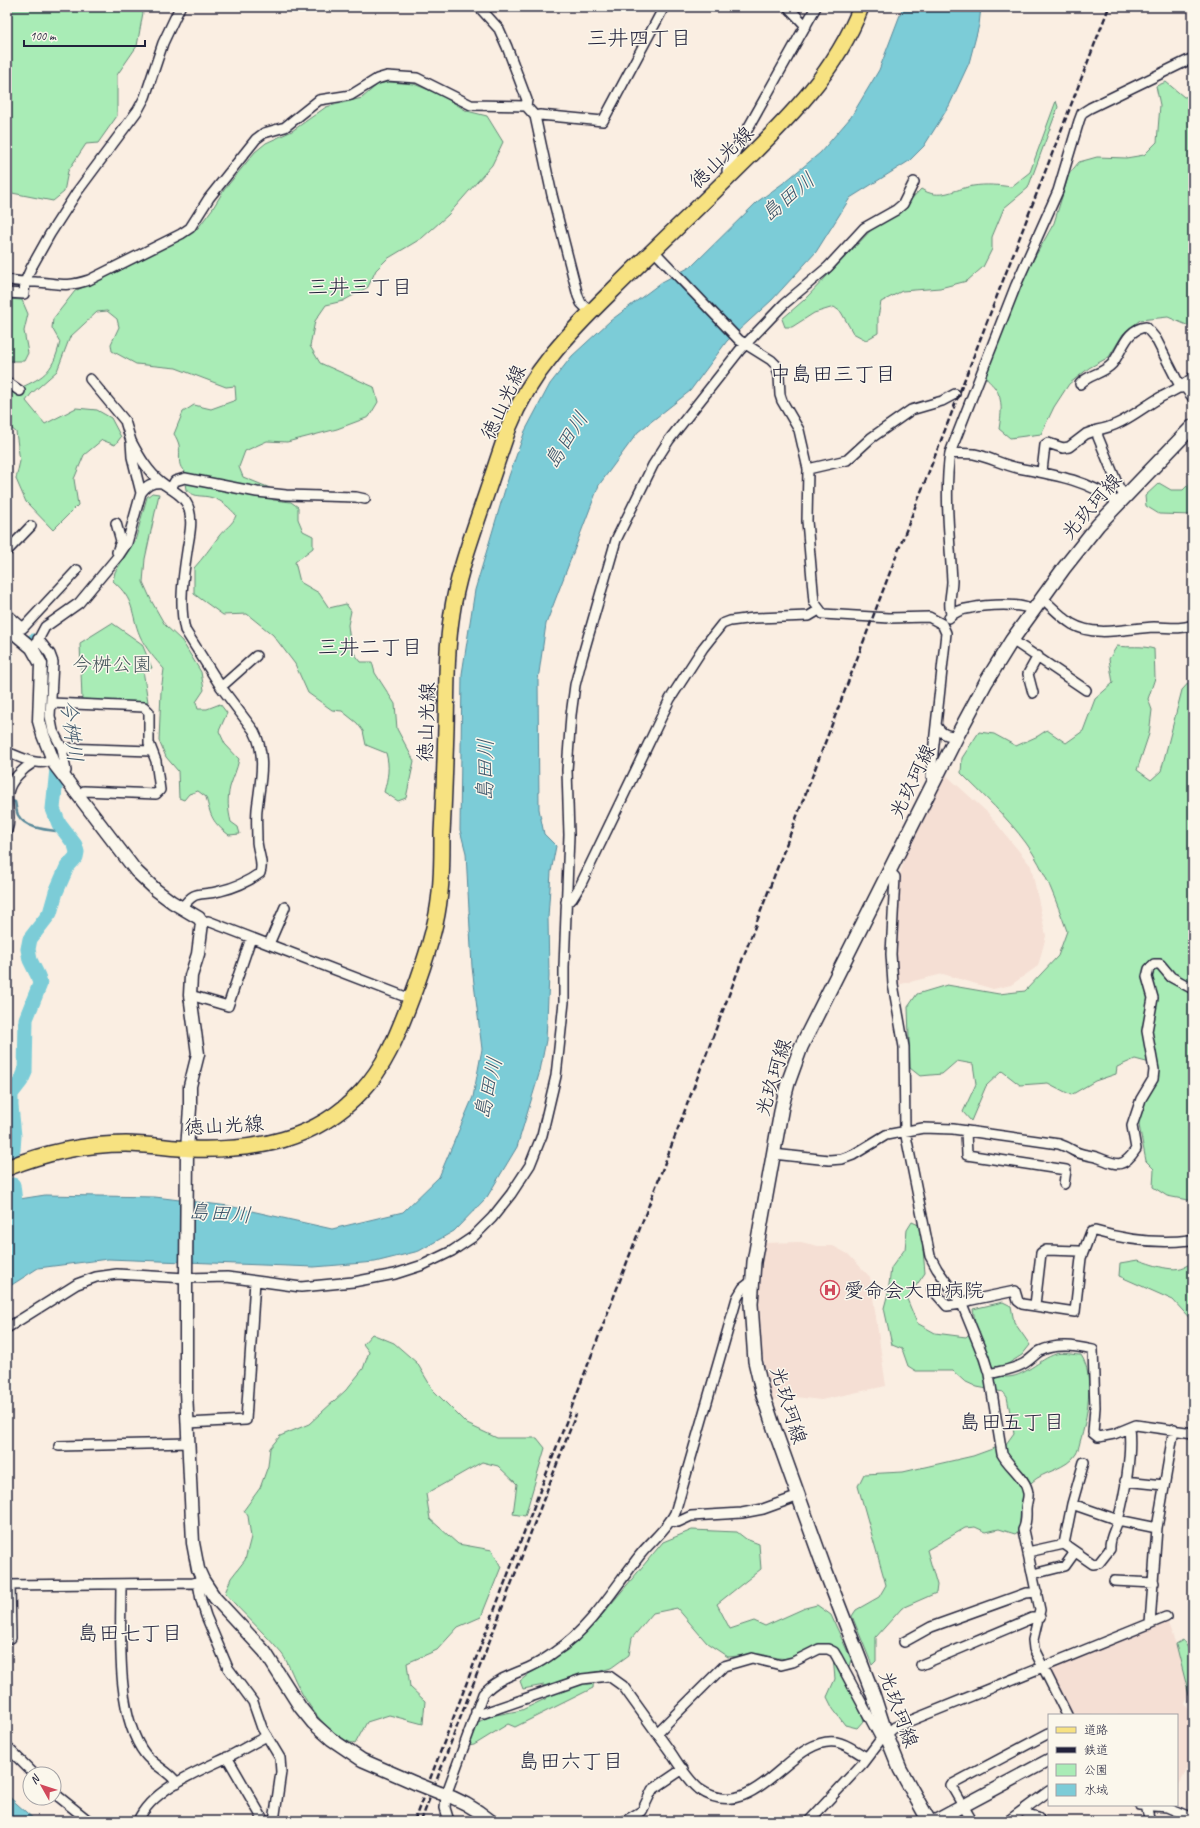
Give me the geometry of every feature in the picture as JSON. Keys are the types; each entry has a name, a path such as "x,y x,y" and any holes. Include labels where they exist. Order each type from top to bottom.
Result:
{"main road":[{"name":"徳山光線","path":"7,1168 41,1156 72,1149 96,1146 124,1144 187,1153 266,1145 291,1138 319,1125 343,1110 360,1093 378,1071 392,1049 411,999 427,955 438,911 441,875 451,615 465,557 511,423 523,396 543,365 590,312 658,255 728,179 788,119 819,83 843,46 861,7"},
{"name":"光玖珂線","path":"929,1821 883,1737 873,1694 763,1395 755,1361 752,1330 752,1281 773,1154 788,1083 801,1047 934,781 986,682 1012,640 1098,525 1193,426"}],"street":[{"path":"7,293 24,294 25,282 30,268 50,234 77,192 138,110 145,97 163,44 180,7"},
{"path":"479,7 499,29 527,100 526,106"},
{"path":"535,116 540,115 603,121 664,7"},
{"path":"788,7 806,26"},
{"path":"728,179 727,170 736,148 816,7"},
{"path":"952,615 950,608 952,588 948,466 950,454 1016,285 1058,191 1082,113 1193,58"},
{"path":"7,279 25,282 34,281 74,285 90,280 182,234 190,228 209,198 256,139 264,133 285,127 319,100 351,95 377,79 387,76 408,77 417,78 471,105 526,106 535,116 552,195 578,296 581,303 590,312"},
{"path":"7,1328 77,1284 96,1277 117,1274 186,1274 227,1277 284,1286 321,1286 395,1274 423,1265 452,1251 473,1237 492,1218 511,1194 530,1165 542,1135 554,1084 564,1002 569,835 567,770 571,715 575,685 605,574 616,540 653,465 687,415 742,343 828,267 864,228 896,210 903,204 914,182"},
{"path":"658,255 742,343 771,360 776,365 779,376 782,402 799,430 808,469 807,521 814,602 818,610 823,614 889,618 929,618 942,624 946,633 931,776 934,781"},
{"path":"1080,384 1084,379 1107,369 1118,354 1127,337 1138,328 1146,327 1156,339 1182,387 1193,398"},
{"path":"1042,471 1045,445 1048,443 1063,448 1069,447 1086,434 1115,426 1161,397 1182,387 1193,377"},
{"path":"90,379 125,421 131,441 139,456 162,483 181,496 189,508 191,526 182,598 182,619 185,630 221,687 254,731 260,748 262,763 257,810 257,842 262,867 260,872 255,876 225,890 198,893 188,900 182,908"},
{"path":"7,382 20,391"},
{"path":"808,469 847,460 871,438 911,410 942,401 955,394"},
{"path":"1097,430 1098,438 1119,488 1122,500"},
{"path":"131,441 132,457 141,493"},
{"path":"950,454 974,454 1018,468 1042,471 1088,484 1122,500"},
{"path":"171,488 175,481 185,478 257,492 286,495 356,497 365,499"},
{"path":"162,483 154,482 147,486 141,493 127,543 119,556 79,604 45,627 35,644 41,664 39,721 52,759 136,871 156,890 198,918 202,923 198,954 191,976 190,995 198,1054 190,1086 187,1153 186,1274 188,1423 193,1543 206,1616 228,1668 253,1702 267,1736 280,1758 281,1772 274,1821"},
{"path":"116,523 121,540 117,552 119,556"},
{"path":"7,551 31,526"},
{"path":"7,614 23,628 77,570"},
{"path":"1042,598 1074,625 1094,631 1156,627 1177,629 1193,624"},
{"path":"942,624 952,615 971,608 1021,606 1033,611"},
{"path":"566,902 572,899 580,886 670,699 703,648 722,624 730,621 754,618 809,616 818,610"},
{"path":"33,617 45,627"},
{"path":"7,627 50,654 53,662 50,716 53,731 62,748 66,771 64,774"},
{"path":"1012,640 1038,656 1086,690"},
{"path":"221,687 256,656"},
{"path":"1033,693 1028,674 1038,656"},
{"path":"51,703 144,707 149,712 150,751 156,761 160,790 156,794 84,791 79,795"},
{"path":"936,725 940,732 948,736 957,736"},
{"path":"62,748 150,751"},
{"path":"7,752 34,762 44,763 52,759"},
{"path":"7,830 10,822 8,793 13,782 28,766 34,762"},
{"path":"889,871 895,877 891,954 893,984 904,1047 905,1131 930,1256 937,1269 962,1304 989,1374 1002,1454 1008,1464 1022,1478 1028,1494 1026,1508 1027,1523 1023,1530 1037,1592 1040,1617 1034,1640 1034,1649 1042,1668 1066,1714"},
{"path":"269,944 285,907"},
{"path":"202,923 208,921 411,999"},
{"path":"190,995 228,1006 251,938"},
{"path":"773,1154 828,1160 842,1158 853,1155 886,1135 923,1128 966,1131 1059,1144 1074,1151 1110,1163 1116,1164 1124,1162 1136,1149 1132,1126 1141,1099 1153,1079 1154,1070 1147,1031 1153,998 1147,977 1148,969 1154,964 1160,964 1171,977 1193,989"},
{"path":"966,1131 967,1155 1066,1170 1064,1184"},
{"path":"932,1289 947,1306 962,1304 966,1301 1014,1290 1018,1301 1022,1304 1075,1312 1082,1254 1091,1232 1095,1231 1120,1238 1174,1242 1190,1240"},
{"path":"1035,1305 1041,1253 1046,1250 1079,1251 1082,1254"},
{"path":"188,1423 246,1420 255,1281"},
{"path":"449,1821 443,1794 483,1694 490,1686 501,1679 530,1667 572,1639 625,1576 641,1554 672,1520 737,1298 743,1288 752,1281"},
{"path":"989,1374 1014,1368 1023,1364 1040,1351 1055,1347 1072,1346 1093,1350 1096,1407 1093,1433 1098,1437 1114,1434 1136,1425 1174,1429 1193,1433"},
{"path":"1028,1552 1064,1544 1093,1564 1099,1563 1110,1550 1109,1542 1118,1520 1125,1481 1131,1441 1129,1428"},
{"path":"1150,1623 1157,1528 1174,1429"},
{"path":"59,1446 189,1443"},
{"path":"1064,1544 1072,1504 1084,1462"},
{"path":"1125,1481 1164,1485"},
{"path":"672,1520 678,1522 691,1516 742,1513 763,1509 799,1496"},
{"path":"1072,1504 1118,1520 1157,1528"},
{"path":"1033,1574 1065,1566 1075,1552"},
{"path":"7,1638 11,1638 9,1585 121,1584 200,1581"},
{"path":"200,1581 265,1652 300,1707 313,1723 331,1739 362,1760 475,1808 490,1821"},
{"path":"1114,1581 1154,1583"},
{"path":"121,1584 123,1674 127,1715 146,1755 177,1783"},
{"path":"904,1642 931,1627 1026,1593 1037,1592"},
{"path":"920,1665 1032,1618 1040,1617"},
{"path":"809,1821 862,1764 883,1737 895,1727 1166,1617"},
{"path":"657,1733 724,1666 752,1658 781,1665 793,1662 820,1649 828,1649 834,1652 883,1737"},
{"path":"476,1711 484,1713 582,1679 609,1676 623,1686 698,1788 708,1795 720,1800 733,1801 742,1799 757,1791 809,1750 821,1744 835,1742 848,1746 866,1757"},
{"path":"972,1821 951,1785 1048,1734"},
{"path":"138,1821 152,1802 177,1783 191,1774 267,1736"},
{"path":"7,1747 26,1766"},
{"path":"227,1757 264,1821"},
{"path":"935,1821 1048,1761"},
{"path":"625,1821 642,1811 652,1790 683,1769"},
{"path":"1008,1821 1048,1793"},
{"path":"62,1799 89,1821"},
{"path":"1143,1806 1150,1821"},
{"path":"1155,1806 1167,1807 1193,1818"},
{"path":"1024,1811 1027,1814 1038,1817 1040,1821"}],"shaded area":[{"path":"946,775 988,813 1031,866 1046,936 1038,966 1011,985 993,989 943,974 897,985 893,955 896,890 905,856"},
{"path":"801,1242 818,1246 833,1246 848,1254 870,1277 886,1386 821,1400 787,1396 772,1401 759,1339 758,1277 762,1243"},
{"path":"1167,1621 1192,1686 1184,1703 1193,1716 1193,1758 1178,1787 1178,1714 1069,1714 1050,1676 1050,1670 1054,1665"}],"green space":[{"path":"7,7 144,7 137,46 117,75 117,116 98,143 86,144 68,171 64,192 53,201 7,192"},
{"path":"389,82 414,84 441,95 467,111 487,116 503,142 492,165 448,215 422,238 387,259 376,270 368,287 343,301 326,305 315,321 310,346 320,363 374,387 378,402 369,417 337,429 287,442 267,441 245,451 239,467 243,477 270,488 273,500 291,502 298,507 298,519 303,531 313,536 313,548 295,562 300,582 319,593 329,608 346,604 351,611 348,625 351,649 361,662 372,662 375,673 395,704 397,729 414,761 406,798 398,801 384,792 388,772 386,753 366,745 363,731 357,723 342,711 332,710 308,693 295,664 273,635 247,614 223,615 194,594 194,568 233,521 236,515 228,507 216,499 196,495 186,490 185,483 190,475 180,466 179,445 174,434 183,412 194,405 211,409 236,400 235,386 226,387 176,368 136,364 112,351 111,344 119,327 117,319 107,311 97,312 70,337 57,371 31,394 26,401 45,424 76,408 97,410 111,418 121,437 115,445 102,440 84,455 74,479 78,505 53,530 26,502 16,479 20,461 16,432 7,425 7,387 14,391 39,378 50,368 54,362 60,342 52,328 53,319 75,291 185,237 198,228 224,190 255,152 266,143 292,131 326,107 362,98 378,84"},
{"path":"1166,82 1184,97 1193,96 1193,324 1189,326 1168,317 1140,320 1123,334 1109,357 1089,368 1069,384 1054,407 1041,434 1010,438 999,429 1001,408 1000,397 998,392 986,378 985,373 1027,271 1054,223 1069,174 1079,162 1097,157 1126,158 1144,155 1157,142 1160,105 1156,86"},
{"path":"1056,101 1058,107 1028,188 1004,208 992,237 992,249 983,267 967,281 940,288 902,291 881,302 878,317 878,333 866,340 853,333 841,312 834,307 814,313 792,327 785,327 782,319 804,300 874,227 897,214 921,189 934,194 941,194 978,185 1011,187 1030,172"},
{"path":"7,299 22,300 28,314 24,331 28,353 24,361 10,361 7,364"},
{"path":"1193,480 1193,515 1159,514 1146,506 1145,496 1159,483 1171,490 1183,490"},
{"path":"152,493 159,494 145,559 143,582 165,625 182,641 201,672 204,690 196,702 198,709 207,709 220,704 227,713 219,731 225,744 239,759 230,787 228,804 231,822 238,827 240,834 229,835 216,823 211,814 206,797 198,791 189,794 184,800 179,798 178,771 166,757 159,741 161,691 164,669 142,641 129,601 126,595 113,581 115,572 135,541 147,497"},
{"name":"今桝公園","path":"112,623 142,644 152,668 143,670 148,702 82,700 80,643"},
{"path":"1117,646 1145,647 1154,649 1155,678 1148,699 1152,710 1149,734 1137,770 1151,780 1161,771 1182,690 1193,678 1193,1201 1167,1196 1153,1187 1154,1169 1146,1161 1138,1120 1147,1093 1158,1080 1158,1072 1154,1064 1135,1059 1117,1067 1116,1074 1095,1081 1071,1095 1048,1083 1020,1085 1002,1071 986,1086 971,1121 963,1112 976,1084 973,1064 957,1061 942,1074 920,1076 910,1068 908,1007 917,994 947,985 999,994 1025,991 1058,956 1067,931 1050,886 1033,853 995,806 961,773 962,758 979,732 994,734 1016,746 1038,736 1047,730 1066,743 1083,731 1095,699 1113,683 1109,659"},
{"path":"912,1222 921,1226 925,1273 907,1299 917,1323 935,1333 966,1337 976,1328 973,1309 1003,1302 1011,1306 1014,1322 1030,1345 1022,1355 1006,1365 1005,1377 1019,1375 1050,1356 1059,1353 1081,1355 1088,1374 1089,1386 1087,1410 1083,1433 1077,1453 1072,1459 1061,1467 1037,1478 1025,1492 1021,1505 1019,1531 1015,1534 999,1529 986,1532 975,1527 965,1528 927,1550 937,1585 936,1593 902,1608 876,1637 876,1661 872,1665 852,1616 856,1610 879,1597 886,1585 858,1486 864,1474 903,1472 973,1456 1006,1444 1014,1433 1007,1397 1003,1392 977,1387 964,1381 953,1371 916,1371 908,1366 902,1349 892,1345 884,1308 888,1293 891,1268 905,1249 907,1230"},
{"path":"1138,1260 1159,1267 1174,1269 1188,1265 1193,1260 1193,1322 1173,1300 1119,1276 1120,1263"},
{"path":"372,1334 394,1343 417,1363 433,1390 467,1424 497,1438 537,1438 545,1448 525,1516 513,1514 517,1484 498,1466 482,1462 426,1494 430,1519 458,1544 492,1550 501,1567 481,1617 458,1627 437,1650 407,1663 410,1687 425,1701 423,1724 389,1715 367,1722 355,1744 337,1735 321,1720 307,1702 282,1654 225,1593 231,1578 245,1560 251,1537 248,1516 244,1510 260,1488 268,1466 270,1448 280,1436 309,1424 346,1390 363,1369 369,1352 363,1344"},
{"path":"692,1530 737,1532 746,1539 759,1544 761,1569 717,1604 730,1629 754,1621 765,1626 805,1608 817,1605 831,1615 851,1659 846,1679 864,1720 857,1728 845,1725 833,1709 827,1697 835,1679 833,1657 827,1646 790,1659 760,1654 728,1657 707,1643 677,1608 653,1613 632,1638 629,1655 611,1668 594,1673 593,1688 515,1727 508,1724 474,1745 468,1746 478,1722 491,1716 522,1710 547,1698 544,1685 523,1689 520,1681 563,1652 596,1622 663,1542"},
{"path":"1183,1640 1193,1656 1193,1711 1176,1644"}],"water":[{"name":"島田川","path":"903,7 981,7 979,25 969,63 949,106 924,146 909,161 850,198 816,252 772,300 727,341 690,391 638,432 599,485 546,624 538,680 539,809 544,834 556,846 551,872 548,918 549,976 546,1040 540,1071 517,1147 487,1197 454,1231 419,1251 375,1262 314,1267 108,1259 38,1268 7,1288 7,1201 45,1195 155,1197 229,1206 332,1229 403,1212 439,1177 473,1097 482,1049 472,967 466,853 460,830 462,674 475,590 509,476 525,431 550,384 572,356 610,321 662,282 692,266 757,202 786,181 820,153 851,117 879,70"},
{"path":"7,1795 36,1821 7,1821"}],"waterway":[{"name":"今桝川","path":"13,1150 14,1136 11,1094 21,1081 25,1072 26,1019 40,984 38,976 30,960 28,949 30,939 50,913 56,892 67,867 76,857 77,852 75,845 59,824 53,809 58,758 48,730 45,712 48,669 44,653 33,641"},
{"path":"9,800 15,802 18,815 27,824 46,830 65,832"},
{"name":"今桝川","path":"13,1185 17,1219"}],"railway":[{"path":"414,1821 895,559 1109,7"},
{"path":"421,1821 576,1414"}],"place":[{"name":"愛命会大田病院","path":"830,1290"}],"district":[{"name":"三井四丁目","path":"639,38"},
{"name":"三井三丁目","path":"360,287"},
{"name":"中島田三丁目","path":"833,374"},
{"name":"三井二丁目","path":"370,647"},
{"name":"島田五丁目","path":"1012,1422"},
{"name":"島田七丁目","path":"130,1633"},
{"name":"島田六丁目","path":"571,1761"}]}
